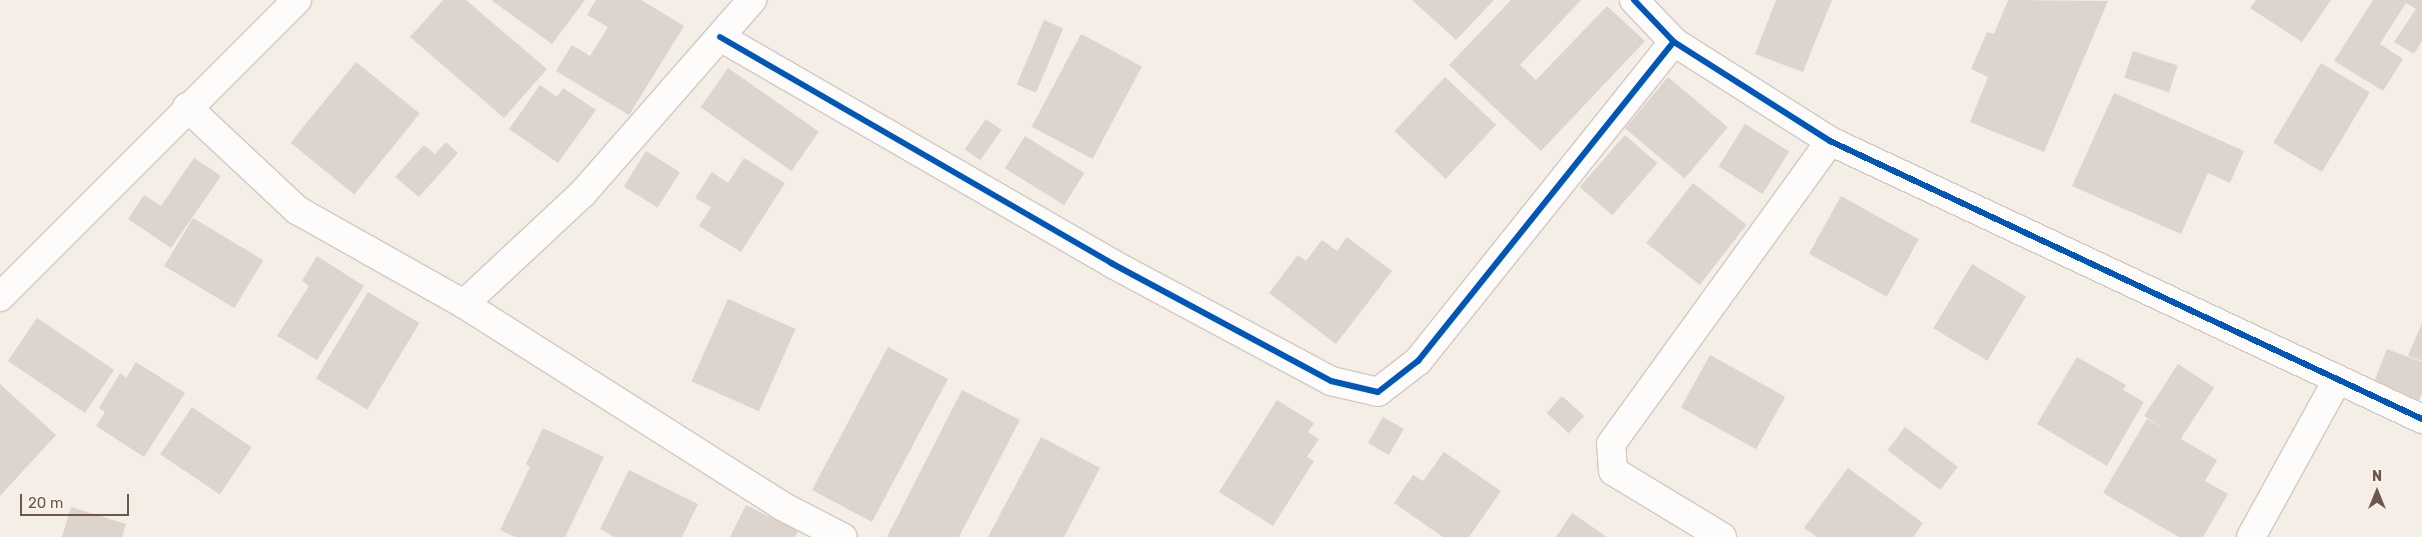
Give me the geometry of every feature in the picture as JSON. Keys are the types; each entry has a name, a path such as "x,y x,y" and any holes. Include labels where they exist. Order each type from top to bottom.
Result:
{"street":[{"path":"0,297 187,107 297,0"},
{"path":"464,304 583,193 752,0"},
{"path":"1634,0 1674,42 1830,141 2422,419"},
{"path":"720,38 1111,263 1331,381 1378,392 1418,361 1674,42"},
{"path":"187,107 297,210 464,304 782,506 842,537"},
{"path":"1722,537 1613,471 1611,444 1830,141"},
{"path":"2251,537 2338,380"}],"building":[{"path":"443,0 466,0 547,69 504,118 410,37"},
{"path":"491,0 585,0 552,44"},
{"path":"596,0 641,0 684,26 629,115 556,71 572,45 590,56 608,27 587,15"},
{"path":"1412,0 1494,0 1456,40"},
{"path":"1511,0 1581,0 1520,65 1536,80 1607,6 1645,41 1541,151 1449,65"},
{"path":"1776,0 1832,0 1803,72 1755,54"},
{"path":"2008,0 2108,1 2044,152 1970,122 1988,77 1971,69 1987,32 1994,34"},
{"path":"2256,0 2331,0 2302,42 2250,8"},
{"path":"2373,0 2422,0 2422,41 2414,54 2394,42 2416,9 2406,3 2380,44 2403,59 2383,91 2334,61"},
{"path":"1044,20 1063,28 1036,93 1017,84"},
{"path":"1081,34 1142,66 1093,159 1032,127"},
{"path":"2133,51 2178,66 2169,92 2124,78"},
{"path":"356,62 420,114 354,194 291,143"},
{"path":"2321,63 2370,92 2322,172 2273,143"},
{"path":"728,68 819,132 791,171 700,107"},
{"path":"1445,77 1496,125 1446,179 1395,131"},
{"path":"1668,77 1728,127 1685,178 1625,128"},
{"path":"540,85 557,97 563,88 596,110 558,163 509,129"},
{"path":"2114,93 2244,151 2230,183 2208,173 2181,234 2072,186"},
{"path":"986,119 1002,130 980,160 965,149"},
{"path":"1745,124 1789,152 1763,194 1719,166"},
{"path":"1625,135 1657,163 1612,215 1580,187"},
{"path":"1025,136 1084,173 1064,205 1005,168"},
{"path":"446,142 458,153 419,197 395,177 424,145 435,154"},
{"path":"646,151 680,172 658,208 624,187"},
{"path":"194,158 221,176 171,248 128,219 144,195 161,206"},
{"path":"744,158 785,183 741,252 699,226 711,207 695,198 712,172 728,183"},
{"path":"1693,183 1747,225 1700,285 1646,243"},
{"path":"1841,196 1919,239 1887,297 1809,254"},
{"path":"193,218 263,260 234,308 164,266"},
{"path":"1347,237 1392,271 1336,344 1269,293 1298,255 1306,261 1322,240 1337,251"},
{"path":"317,256 364,286 317,360 277,336 309,286 302,281"},
{"path":"1972,264 2026,296 1987,361 1933,328"},
{"path":"368,292 419,323 367,409 316,379"},
{"path":"728,299 796,329 759,411 691,381"},
{"path":"37,318 114,370 85,413 8,361"},
{"path":"2422,323 2422,361 2408,356"},
{"path":"888,347 948,379 872,522 812,490"},
{"path":"2387,349 2422,362 2422,393 2417,405 2372,387"},
{"path":"1710,355 1785,397 1756,449 1681,407"},
{"path":"2077,357 2126,385 2123,390 2144,402 2107,466 2037,424"},
{"path":"136,362 185,393 144,457 96,426 105,412 99,408 120,373 126,378"},
{"path":"2178,364 2214,387 2180,439 2144,416"},
{"path":"0,384 56,435 0,496"},
{"path":"962,390 1020,420 959,537 887,537"},
{"path":"1562,396 1584,416 1569,433 1547,413"},
{"path":"1277,400 1314,423 1308,432 1319,439 1307,457 1314,461 1273,526 1219,492"},
{"path":"192,407 252,447 220,495 160,454"},
{"path":"1383,417 1404,429 1389,455 1368,443"},
{"path":"2147,419 2217,460 2205,481 2228,494 2203,537 2179,537 2103,493"},
{"path":"1905,427 1958,467 1940,490 1888,450"},
{"path":"543,428 604,457 565,537 515,537 500,530 530,467 526,464"},
{"path":"1041,437 1100,468 1064,537 988,537"},
{"path":"1444,452 1501,491 1469,537 1443,537 1394,503 1413,475 1423,481"},
{"path":"1848,468 1923,523 1913,537 1817,537 1804,528"},
{"path":"629,470 698,504 682,537 615,537 600,529"},
{"path":"746,505 798,531 795,537 730,537"},
{"path":"71,507 126,524 122,537 62,537"},
{"path":"1572,513 1607,537 1556,537"}],"cycle path":[{"path":"1634,0 1674,42 1830,141 2422,419"},
{"path":"720,37 1111,263 1331,381 1378,392 1418,361 1674,42"}]}
